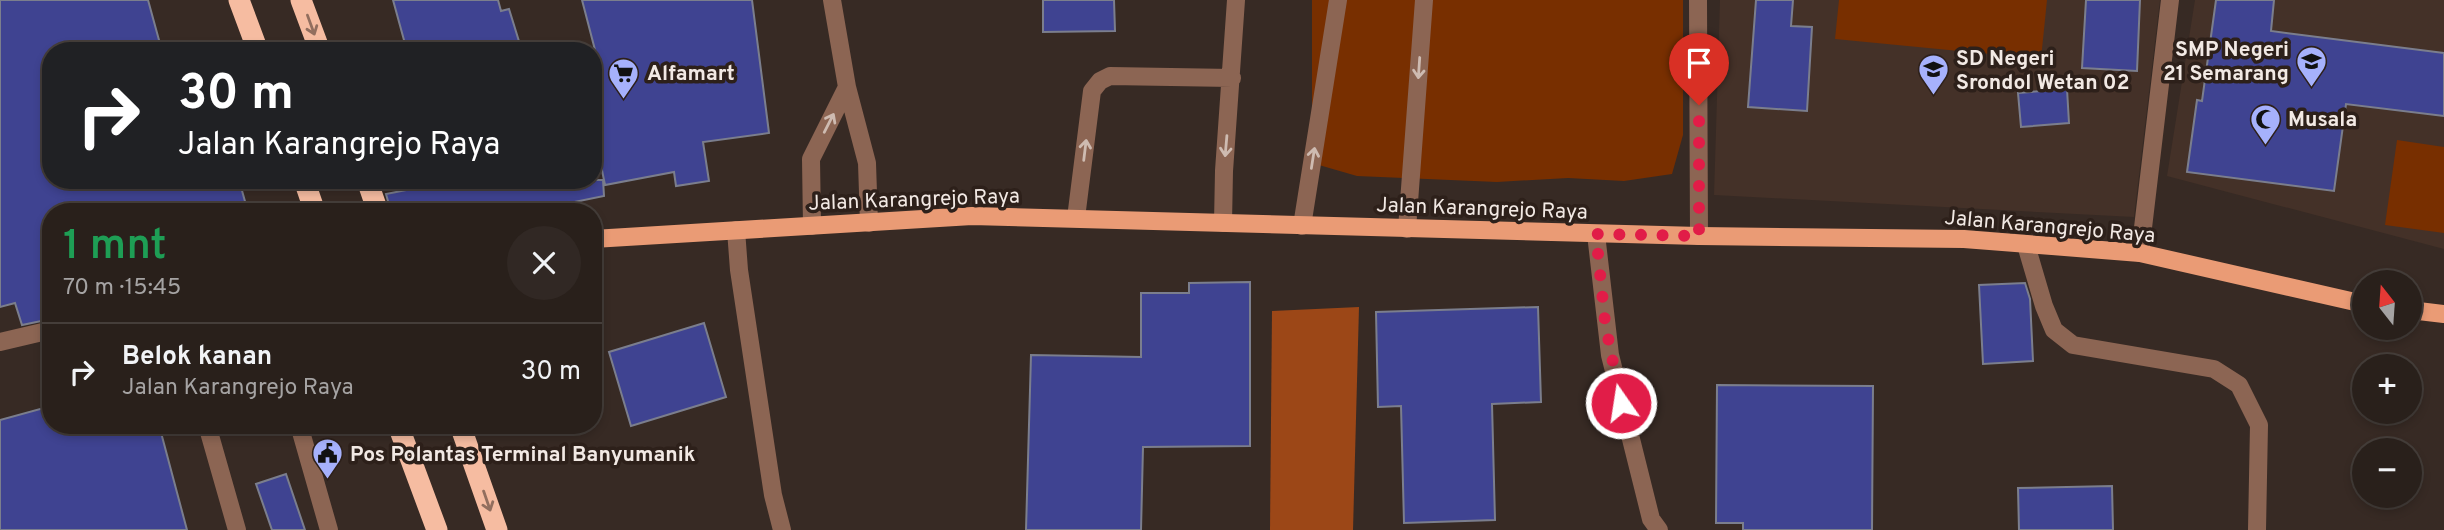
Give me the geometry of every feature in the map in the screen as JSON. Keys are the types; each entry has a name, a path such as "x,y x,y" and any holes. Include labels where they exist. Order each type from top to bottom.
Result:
{"highway":[{"path":"239,0 254,42"},
{"path":"302,0 317,42"},
{"path":"401,434 437,530"},
{"path":"463,434 497,530"}],"main road":[{"name":"Jalan Karangrejo Raya","path":"602,238 972,216 1596,234 1965,239 2140,253 2352,301"},
{"path":"2422,311 2444,314"}],"street":[{"path":"832,0 847,87 867,163 869,223"},
{"path":"1223,223 1236,0"},
{"path":"1302,226 1338,0"},
{"path":"1406,229 1424,0"},
{"path":"1698,0 1699,236"},
{"path":"2140,253 2170,0"},
{"path":"1076,218 1092,91 1100,81 1110,76 1232,78"},
{"path":"812,226 811,159 847,87"},
{"path":"736,230 739,270 773,495 782,530"},
{"path":"1596,234 1610,355 1651,519 1659,530"},
{"path":"2025,245 2054,330 2073,345 2214,369 2239,385 2259,425 2257,530"},
{"path":"0,342 42,332"},
{"path":"210,434 237,530"},
{"path":"302,434 329,530"}],"shaded area":[{"path":"1312,0 1683,0 1683,135 1672,174 1624,181 1568,178 1497,182 1357,176 1312,163"},
{"name":"SD Negeri Srondol Wetan 02","path":"1720,0 2160,0 2134,217 1714,195"},
{"path":"1839,0 2047,0 2041,59 1835,39"},
{"name":"SMP Negeri 21 Semarang","path":"2195,0 2444,0 2444,249 2167,176"},
{"path":"2397,140 2444,147 2444,233 2385,225"},
{"path":"1359,307 1353,530 1270,530 1272,311"}],"building":[{"path":"0,0 148,0 160,42 42,42 42,189 242,189 245,203 42,203 42,321 22,325 15,303 0,307"},
{"path":"393,0 498,0 501,11 509,9 519,42 405,42"},
{"path":"582,0 752,0 769,133 703,142 709,181 676,186 674,172 605,185 602,170 602,42 593,42"},
{"path":"1043,0 1114,0 1115,31 1043,32"},
{"path":"1756,0 1793,0 1791,26 1812,27 1807,111 1748,107"},
{"path":"2086,0 2140,0 2137,71 2082,68"},
{"path":"2216,0 2274,0 2271,31 2444,53 2444,116 2346,104 2334,191 2187,172 2197,100 2202,101"},
{"path":"2067,89 2069,123 2021,127 2018,93"},
{"path":"603,180 604,196 569,203 388,203 386,194 411,189 602,189"},
{"path":"1250,282 1250,446 1143,447 1141,530 1026,530 1031,355 1141,357 1141,293 1189,293 1189,283"},
{"path":"2025,283 2030,299 2033,361 1983,364 1979,285"},
{"path":"1538,307 1541,402 1492,404 1495,520 1404,523 1401,406 1378,407 1376,312"},
{"path":"704,323 726,397 631,426 609,352"},
{"path":"1717,385 1873,386 1872,530 1743,530 1743,523 1716,523"},
{"path":"42,408 42,434 161,434 187,530 0,530 0,420"},
{"path":"286,474 305,530 272,530 256,484"},
{"path":"2112,486 2113,530 2019,530 2018,488"}],"place":[{"name":"SMP Negeri 21 Semarang","path":"2312,88"},
{"name":"SD Negeri Srondol Wetan 02","path":"1933,97"},
{"name":"Alfamart","path":"624,100"},
{"name":"Musala","path":"2265,146"},
{"name":"Pos Polantas Terminal Banyumanik","path":"327,481"}],"route":[{"path":"1621,403 1605,322 1596,234 1699,236 1699,105"}]}
